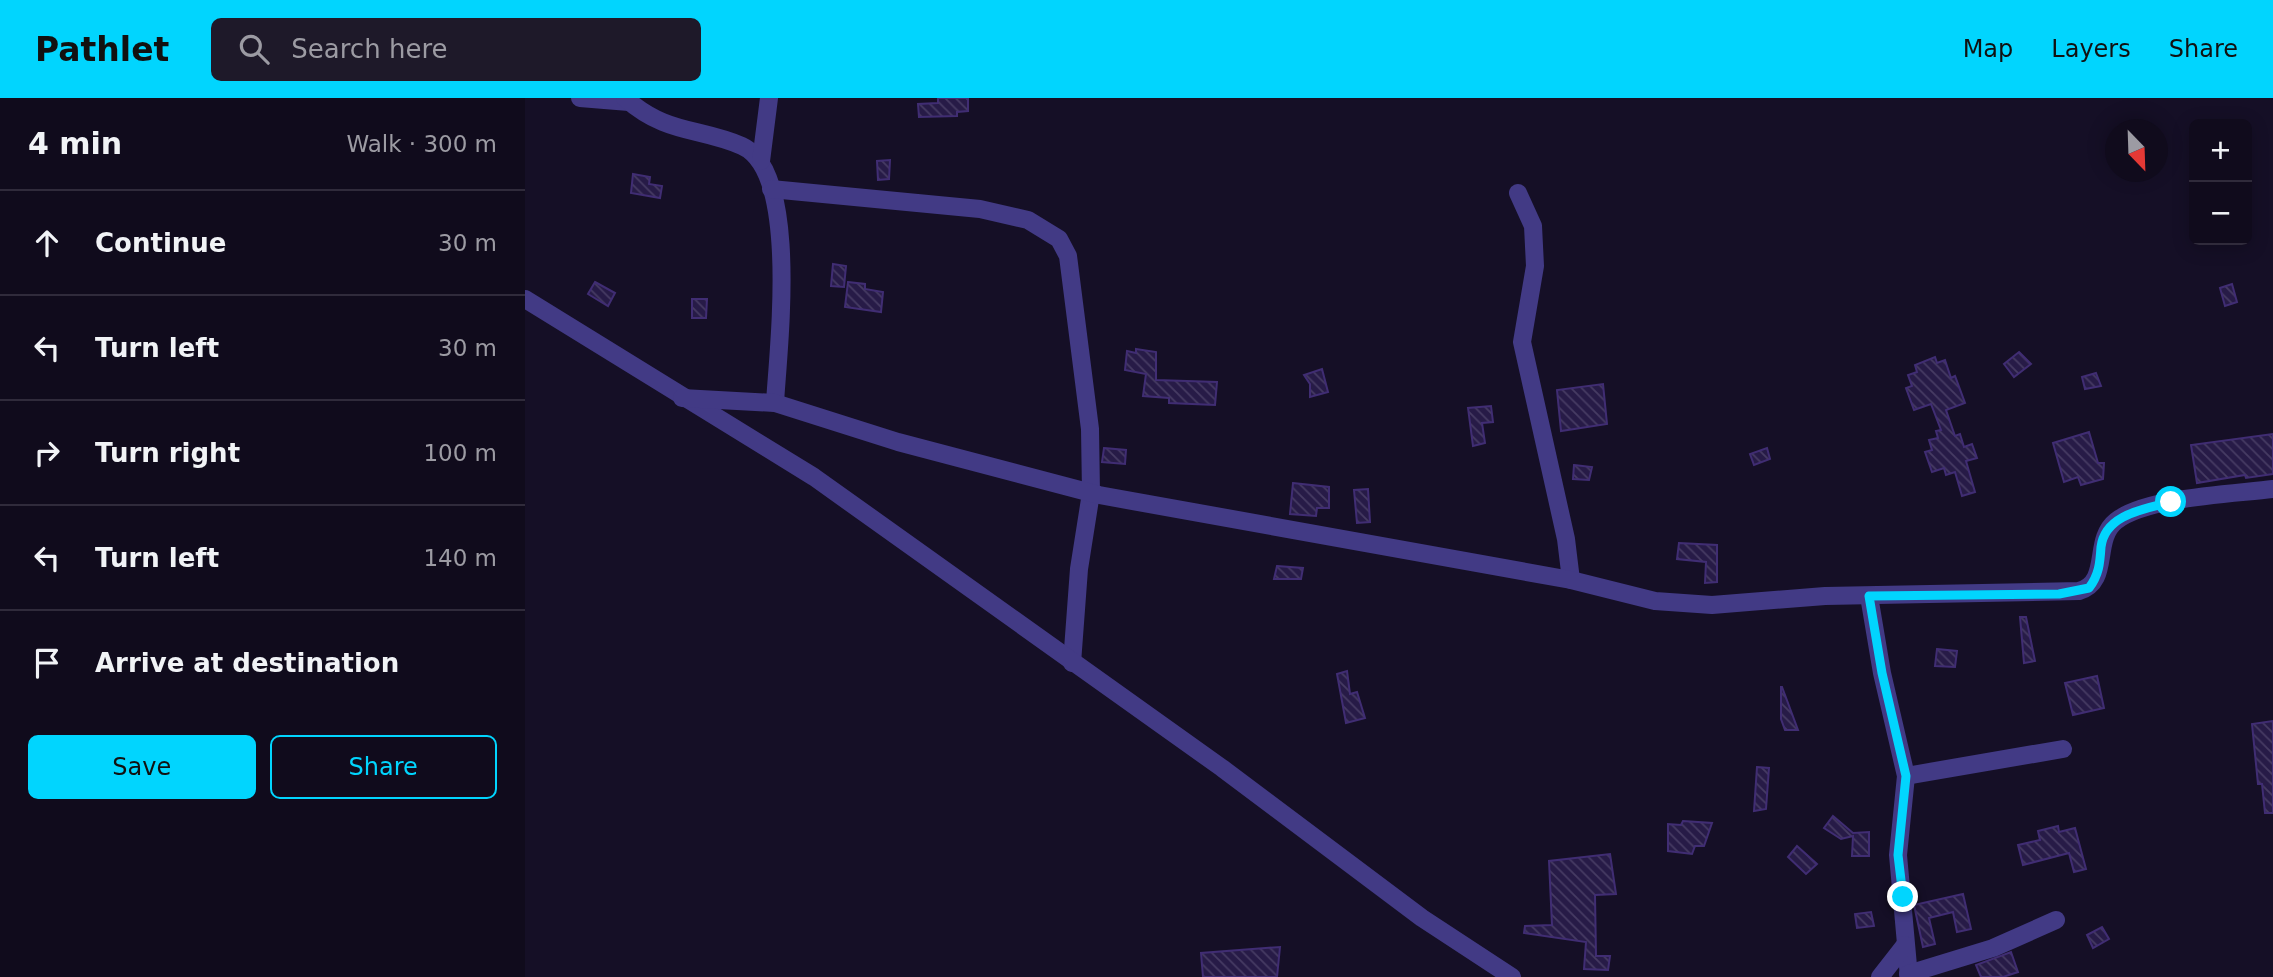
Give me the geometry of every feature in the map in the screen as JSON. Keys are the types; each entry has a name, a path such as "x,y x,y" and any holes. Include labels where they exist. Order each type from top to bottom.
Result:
{"street":[{"path":"580,98 627,100 666,125 741,146 761,161"},
{"path":"769,98 761,161 782,234 775,403"},
{"path":"771,189 981,209 1028,220 1059,239 1068,256 1090,429 1091,493 1079,569 1072,663"},
{"path":"1518,193 1533,226 1535,266 1522,342 1566,538 1571,580"},
{"path":"525,299 824,484 930,557 1072,663 1222,768 1422,918 1512,977"},
{"path":"682,398 775,403 898,442 1091,493 1571,580 1633,596 1712,605 1869,596 2079,592 2089,588 2096,580 2103,535 2116,521 2134,512 2171,502 2273,489"},
{"path":"1869,596 1882,673 1906,776 1898,855 1908,975 2001,945 2056,920"},
{"path":"1906,776 2063,750"},
{"path":"1879,977 1905,945"}],"building":[{"path":"938,98 968,98 968,111 957,112 957,116 919,117 918,104 938,103"},
{"path":"890,160 889,179 878,180 877,161"},
{"path":"633,174 650,177 649,184 662,186 660,198 631,193"},
{"path":"833,264 846,266 844,287 831,286"},
{"path":"595,282 615,293 608,306 588,294"},
{"path":"848,282 865,284 865,289 883,292 881,312 845,307"},
{"path":"2232,284 2237,302 2225,306 2220,288"},
{"path":"692,299 707,299 706,318 692,318"},
{"path":"1136,349 1156,352 1156,380 1217,382 1215,405 1169,403 1169,398 1143,396 1146,374 1125,370 1127,351 1136,353"},
{"path":"2019,352 2031,364 2014,377 2004,364"},
{"path":"1935,357 1937,363 1945,360 1951,378 1955,376 1965,403 1946,410 1955,436 1960,434 1964,447 1972,444 1977,458 1966,461 1975,492 1962,496 1955,472 1946,475 1944,468 1932,472 1925,452 1932,450 1929,440 1938,438 1936,431 1941,430 1931,404 1914,410 1906,388 1912,386 1908,375 1917,372 1915,365"},
{"path":"1322,369 1328,392 1310,397 1310,384 1304,375"},
{"path":"2096,373 2101,386 2085,389 2082,377"},
{"path":"1603,384 1607,424 1561,431 1557,390"},
{"path":"1491,406 1493,422 1482,423 1485,443 1473,446 1468,408"},
{"path":"2089,432 2098,463 2104,463 2103,479 2081,485 2078,477 2064,482 2053,443"},
{"path":"2273,434 2273,474 2246,478 2245,475 2197,483 2191,445"},
{"path":"1104,448 1126,450 1125,464 1102,462"},
{"path":"1767,448 1770,459 1754,465 1750,454"},
{"path":"1574,465 1592,467 1589,480 1573,479"},
{"path":"1293,483 1329,487 1329,508 1317,508 1316,516 1290,514"},
{"path":"1368,489 1370,522 1357,523 1354,490"},
{"path":"1679,543 1717,545 1717,582 1705,583 1706,562 1677,559"},
{"path":"1277,566 1303,568 1301,579 1274,579"},
{"path":"2020,617 2026,617 2035,661 2024,663"},
{"path":"1937,649 1957,651 1955,667 1935,666"},
{"path":"1347,671 1350,694 1357,692 1365,718 1346,723 1337,674"},
{"path":"2097,676 2104,708 2073,715 2065,683"},
{"path":"1781,687 1798,730 1785,730 1781,719"},
{"path":"2273,721 2273,813 2265,813 2262,784 2258,784 2252,724"},
{"path":"1757,767 1769,768 1766,809 1754,811"},
{"path":"1833,816 1853,833 1869,832 1869,856 1852,856 1853,836 1841,839 1824,828"},
{"path":"1683,821 1712,823 1704,846 1695,846 1692,854 1668,851 1668,824 1681,825"},
{"path":"2058,826 2059,832 2075,828 2086,869 2074,872 2069,853 2023,865 2018,845 2040,840 2038,831"},
{"path":"1797,846 1817,864 1806,874 1788,857"},
{"path":"1610,854 1616,894 1595,895 1596,956 1610,956 1608,970 1584,969 1586,942 1524,933 1525,926 1552,925 1549,861"},
{"path":"1963,894 1971,929 1957,932 1953,912 1929,918 1935,944 1923,947 1914,905"},
{"path":"1871,912 1874,926 1857,928 1855,914"},
{"path":"2102,927 2109,939 2093,948 2087,935"},
{"path":"1280,947 1277,977 1203,977 1201,953"},
{"path":"2011,952 2018,972 2003,977 1981,977 1976,965"}],"route":[{"path":"1903,897 1898,855 1906,776 1882,673 1869,596 2079,592 2089,588 2096,580 2103,535 2116,521 2134,512 2171,502"}]}
